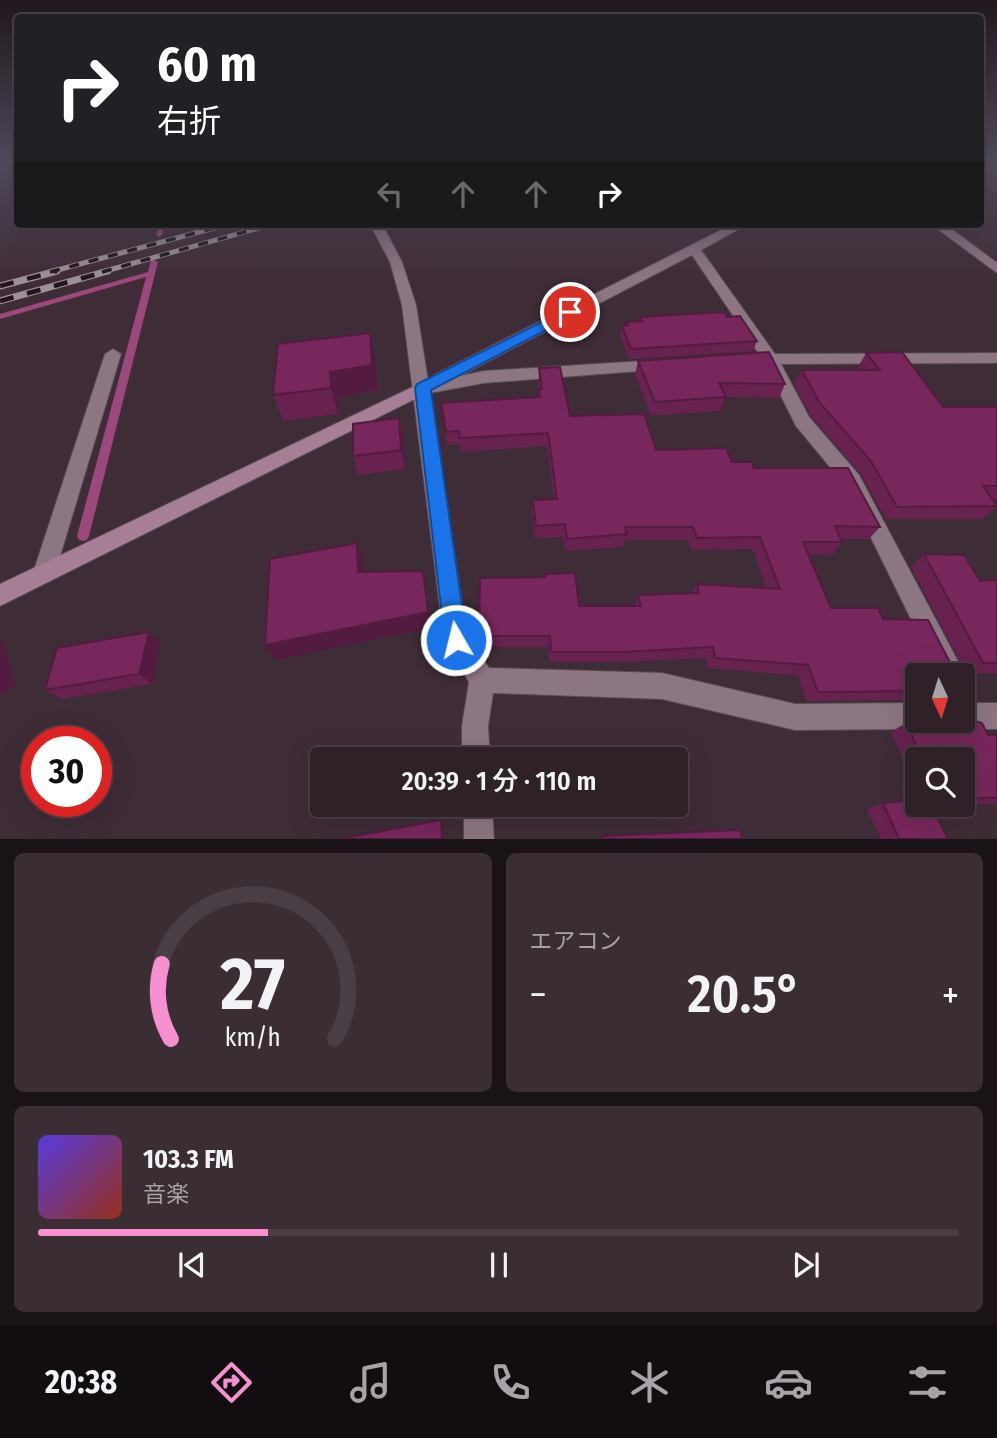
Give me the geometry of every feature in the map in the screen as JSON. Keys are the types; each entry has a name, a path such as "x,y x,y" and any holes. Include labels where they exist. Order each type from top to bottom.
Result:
{"street":[{"path":"378,228 396,262 409,305 423,388 456,640 482,680 475,726 476,747"},
{"path":"0,595 423,388 734,228"},
{"path":"942,228 997,269"},
{"path":"693,249 703,259 769,357 802,421 852,480 945,663"},
{"path":"44,573 113,354"},
{"path":"729,360 769,357 997,358"},
{"path":"423,388 484,377 674,364"},
{"path":"482,680 662,686 795,717 905,716"},
{"path":"478,817 479,839"}],"building":[{"path":"724,312 727,317 740,316 757,341 631,349 622,326 628,325 627,322 642,321 640,317"},
{"path":"370,333 372,365 330,372 331,388 273,395 278,344"},
{"path":"769,352 785,384 719,383 726,397 655,402 638,361"},
{"path":"902,352 943,407 997,407 997,486 983,486 997,506 897,507 871,461 819,402 802,370 880,370 866,353"},
{"path":"560,367 570,416 644,414 656,450 726,448 732,462 752,462 754,468 848,468 880,527 835,526 842,542 803,542 831,608 878,608 883,619 928,620 950,663 905,663 905,691 818,692 808,665 715,658 713,647 622,652 551,652 550,636 479,636 480,578 545,577 545,574 575,573 579,606 641,606 638,595 699,593 697,584 780,589 760,537 697,538 693,527 625,527 627,534 567,539 565,524 536,526 533,500 557,499 548,433 460,438 459,431 446,432 441,403 540,397 539,389 542,389 539,368"},
{"path":"399,418 401,450 353,456 353,424"},
{"path":"357,543 358,572 423,571 428,612 265,645 270,559"},
{"path":"924,554 964,555 980,581 997,580 997,663 983,663"},
{"path":"149,632 139,674 45,690 57,648"},
{"path":"975,721 982,723 988,735 997,735 997,798 975,798 975,747 917,747 911,733 975,733"},
{"path":"905,801 905,817 937,817 948,839 899,839 883,803"},
{"path":"441,820 442,839 340,839"},
{"path":"740,830 742,839 604,839 603,836"}],"waterway":[{"path":"159,235 161,228"},
{"path":"83,536 154,262"},
{"path":"0,317 150,274"}],"railway":[{"path":"50,272 214,228"},
{"path":"102,272 259,228"},
{"path":"0,286 57,271"},
{"path":"0,301 108,271"}],"route":[{"path":"456,640 423,388 570,312"}]}
